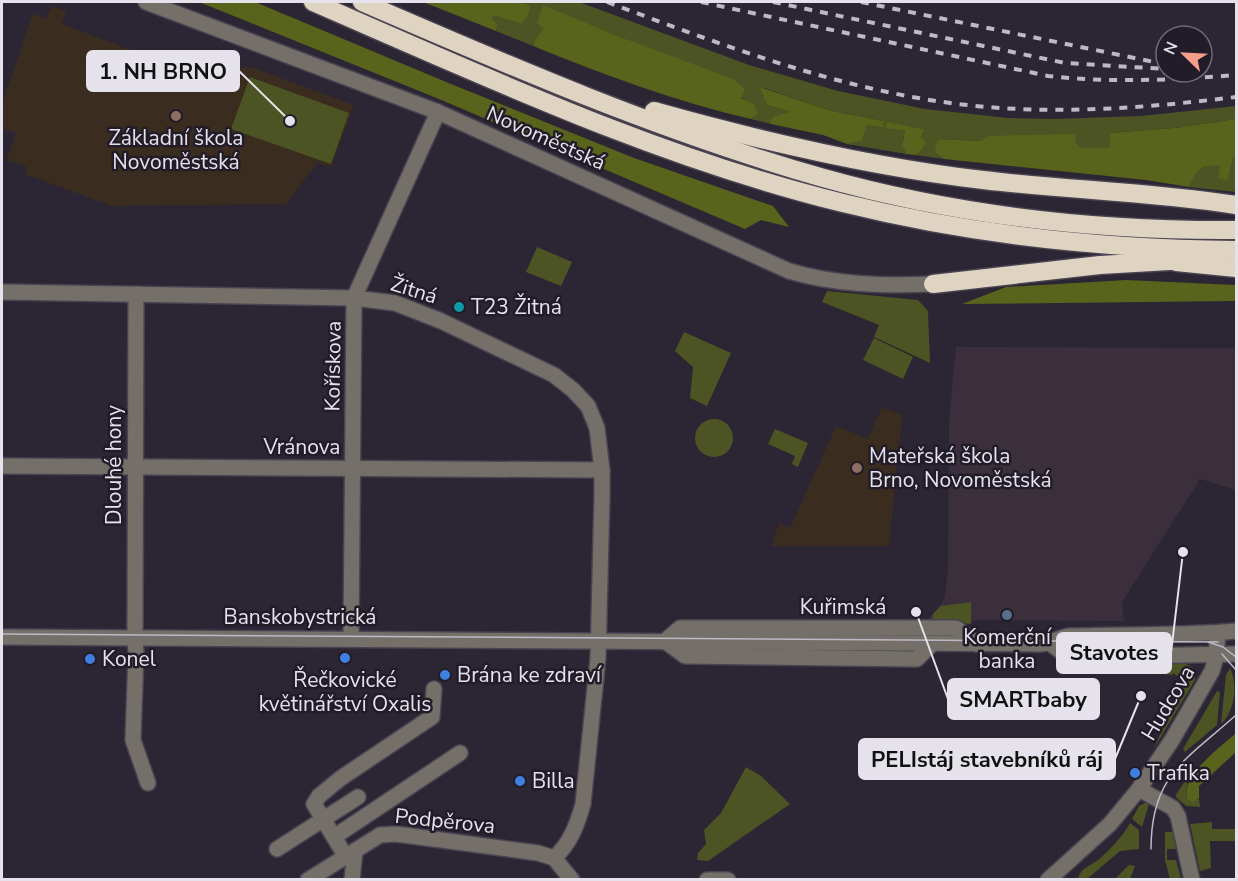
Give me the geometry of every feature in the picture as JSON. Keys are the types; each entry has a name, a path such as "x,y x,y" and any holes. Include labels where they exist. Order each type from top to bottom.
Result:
{"highway":[{"path":"313,2 582,116 723,168 797,191 853,206 1022,238 1080,253 1236,268"},
{"path":"362,2 614,108 747,155 821,177 890,194 1041,220 1137,227 1230,230"},
{"path":"542,79 750,137 879,164 992,181 1189,198 1236,205"},
{"path":"1022,238 1146,247 1236,250"},
{"path":"933,284 1160,261 1236,259"}],"street":[{"name":"Novoměstská","path":"146,2 438,112 789,271 814,277 867,284 933,284"},
{"name":"Kořískova","path":"351,639 354,297 438,112"},
{"name":"Žitná","path":"2,292 354,297 395,303 426,314 538,367 568,385 588,406 597,428 602,470 598,640"},
{"name":"Dlouhé hony","path":"135,294 136,652 133,740 148,783"},
{"name":"Vránova","path":"2,466 602,470"},
{"name":"Kuřimská","path":"665,641 680,628 956,628 977,644"},
{"path":"977,644 1051,644 1066,637 1236,631"},
{"name":"Hudcova","path":"1048,879 1110,824 1139,789 1172,740 1212,671 1218,633"},
{"name":"Banskobystrická","path":"2,637 598,640"},
{"name":"Kuřimská","path":"598,640 977,644"},
{"path":"572,879 554,858 563,850 577,825 585,797 598,640"},
{"path":"1051,644 1063,653 1076,656 1162,657 1236,654"},
{"path":"352,879 350,854 334,837 314,804 319,796 341,778 432,717 434,689"},
{"name":"Podpěrova","path":"334,837 460,753"},
{"path":"1139,789 1173,808 1178,816 1192,879"},
{"path":"277,849 358,798"},
{"name":"Podpěrova","path":"308,879 380,835 416,836 538,853 554,858"},
{"path":"707,879 728,879"}],"shaded area":[{"name":"Základní škola Novoměstská","path":"52,6 66,11 62,24 168,64 171,59 227,80 233,65 243,69 244,67 253,68 354,105 331,167 317,163 286,204 112,206 25,174 27,167 7,160 16,133 2,128 2,102 33,14 47,18"},
{"path":"956,347 1236,348 1236,490 1200,479 1122,602 1124,621 974,620 968,625 927,621 944,600 948,569 949,421"},
{"name":"Mateřská škola Brno, Novoměstská","path":"882,407 902,415 889,546 771,546 779,523 790,528 836,426 868,439"}],"green space":[{"path":"199,2 255,2 634,158 773,206 789,227 761,220 745,229 439,99"},
{"path":"423,2 520,2 530,5 522,24 494,15 492,18 498,24 496,31"},
{"path":"520,2 579,2 749,65 838,91 925,109 1008,118 1054,119 1141,116 1236,106 1236,119 1174,128 1110,133 1111,148 1079,148 1075,135 981,141 939,139 936,153 944,159 915,155 921,151 921,137 925,131 886,128 905,131 902,145 906,154 847,144 862,141 867,125 884,121 832,111 761,87 767,105 792,112 771,121 771,124 751,119 757,113 752,103 623,38 544,6 545,29 535,39 533,46 496,31 498,24 492,18 494,14 522,24 530,5"},
{"path":"543,5 733,79 745,89 741,98 753,103 758,113 751,119 668,96 533,46 535,39 544,29 537,23"},
{"path":"250,77 349,113 331,164 231,129"},
{"path":"760,87 832,111 884,121 883,127 867,125 862,141 847,144 823,135 771,124 770,121 775,116 791,112 767,105"},
{"path":"1236,119 1236,157 1233,157 1227,180 1218,178 1220,166 1208,166 1197,173 1189,187 1146,180 944,159 936,153 935,146 939,139 981,141 989,136 1075,134 1075,141 1080,148 1110,148 1110,133 1174,128"},
{"path":"887,122 925,130 921,137 926,142 921,151 915,155 906,154 902,145 905,131 885,128"},
{"path":"1236,157 1236,192 1189,187 1195,172 1209,165 1220,166"},
{"path":"537,247 572,262 561,286 526,272"},
{"path":"1126,280 1236,285 1236,301 962,304 1006,287"},
{"path":"827,291 918,300 928,311 930,363 874,337 879,325 822,302"},
{"path":"684,332 731,353 707,406 690,398 693,367 675,351"},
{"path":"874,338 913,357 903,379 863,360"},
{"path":"714,419 727,425 733,438 727,451 714,457 701,451 695,438 701,425"},
{"path":"775,429 808,443 798,467 792,464 795,456 768,444"},
{"path":"971,602 971,624 932,620 933,614 941,606"},
{"path":"1143,663 1150,663 1152,667 1160,667 1161,663 1179,663 1189,665 1195,673 1195,680 1153,750 1185,681 1173,673 1172,675 1143,672"},
{"path":"1230,668 1234,682 1234,697 1226,719 1221,724 1226,675"},
{"path":"1217,691 1220,692 1217,725 1185,752 1183,749"},
{"path":"1236,733 1236,752 1199,786 1199,798 1193,802 1188,800 1189,782 1195,772"},
{"path":"1202,763 1188,779 1186,795 1197,800 1199,798 1200,807 1186,806 1176,795 1187,778"},
{"path":"746,767 761,776 790,804 708,861 697,860 698,853 706,844 704,830 721,813"},
{"path":"1149,804 1142,827 1132,819 1139,806"},
{"path":"1212,822 1212,829 1236,829 1236,841 1210,841 1211,868 1200,871 1190,824"},
{"path":"1130,823 1139,830 1139,849 1120,851 1087,879 1078,879 1083,870 1111,848"},
{"path":"1165,832 1179,832 1178,849 1167,849 1167,860 1176,860 1181,879 1170,879 1165,860"},
{"path":"1129,865 1135,866 1130,879 1115,879"}],"tram line":[{"path":"2,634 1218,642"},
{"path":"1208,642 1223,647 1236,657"},
{"path":"1222,654 1236,670"},
{"path":"1151,849 1157,803 1165,786 1187,758 1236,715"}],"railway":[{"path":"607,2 746,53 794,68 841,81 938,101 1018,109 1081,110 1236,97"},
{"path":"701,2 1048,76 1096,80 1142,80 1236,75"},
{"path":"773,2 1065,63 1154,68"},
{"path":"861,2 1154,62"}],"place":[{"name":"Základní škola Novoměstská","path":"176,116"},
{"name":"1. NH BRNO","path":"290,121"},
{"name":"T23 Žitná","path":"459,307"},
{"name":"Mateřská škola Brno, Novoměstská","path":"857,468"},
{"name":"Stavotes","path":"1183,552"},
{"name":"SMARTbaby","path":"916,612"},
{"name":"Komerční banka","path":"1007,615"},
{"name":"Řečkovické květinářství Oxalis","path":"345,658"},
{"name":"Konel","path":"90,659"},
{"name":"Brána ke zdraví","path":"445,675"},
{"name":"PELIstáj stavebníků ráj","path":"1141,696"},
{"name":"Trafika","path":"1135,773"},
{"name":"Billa","path":"520,781"}]}
